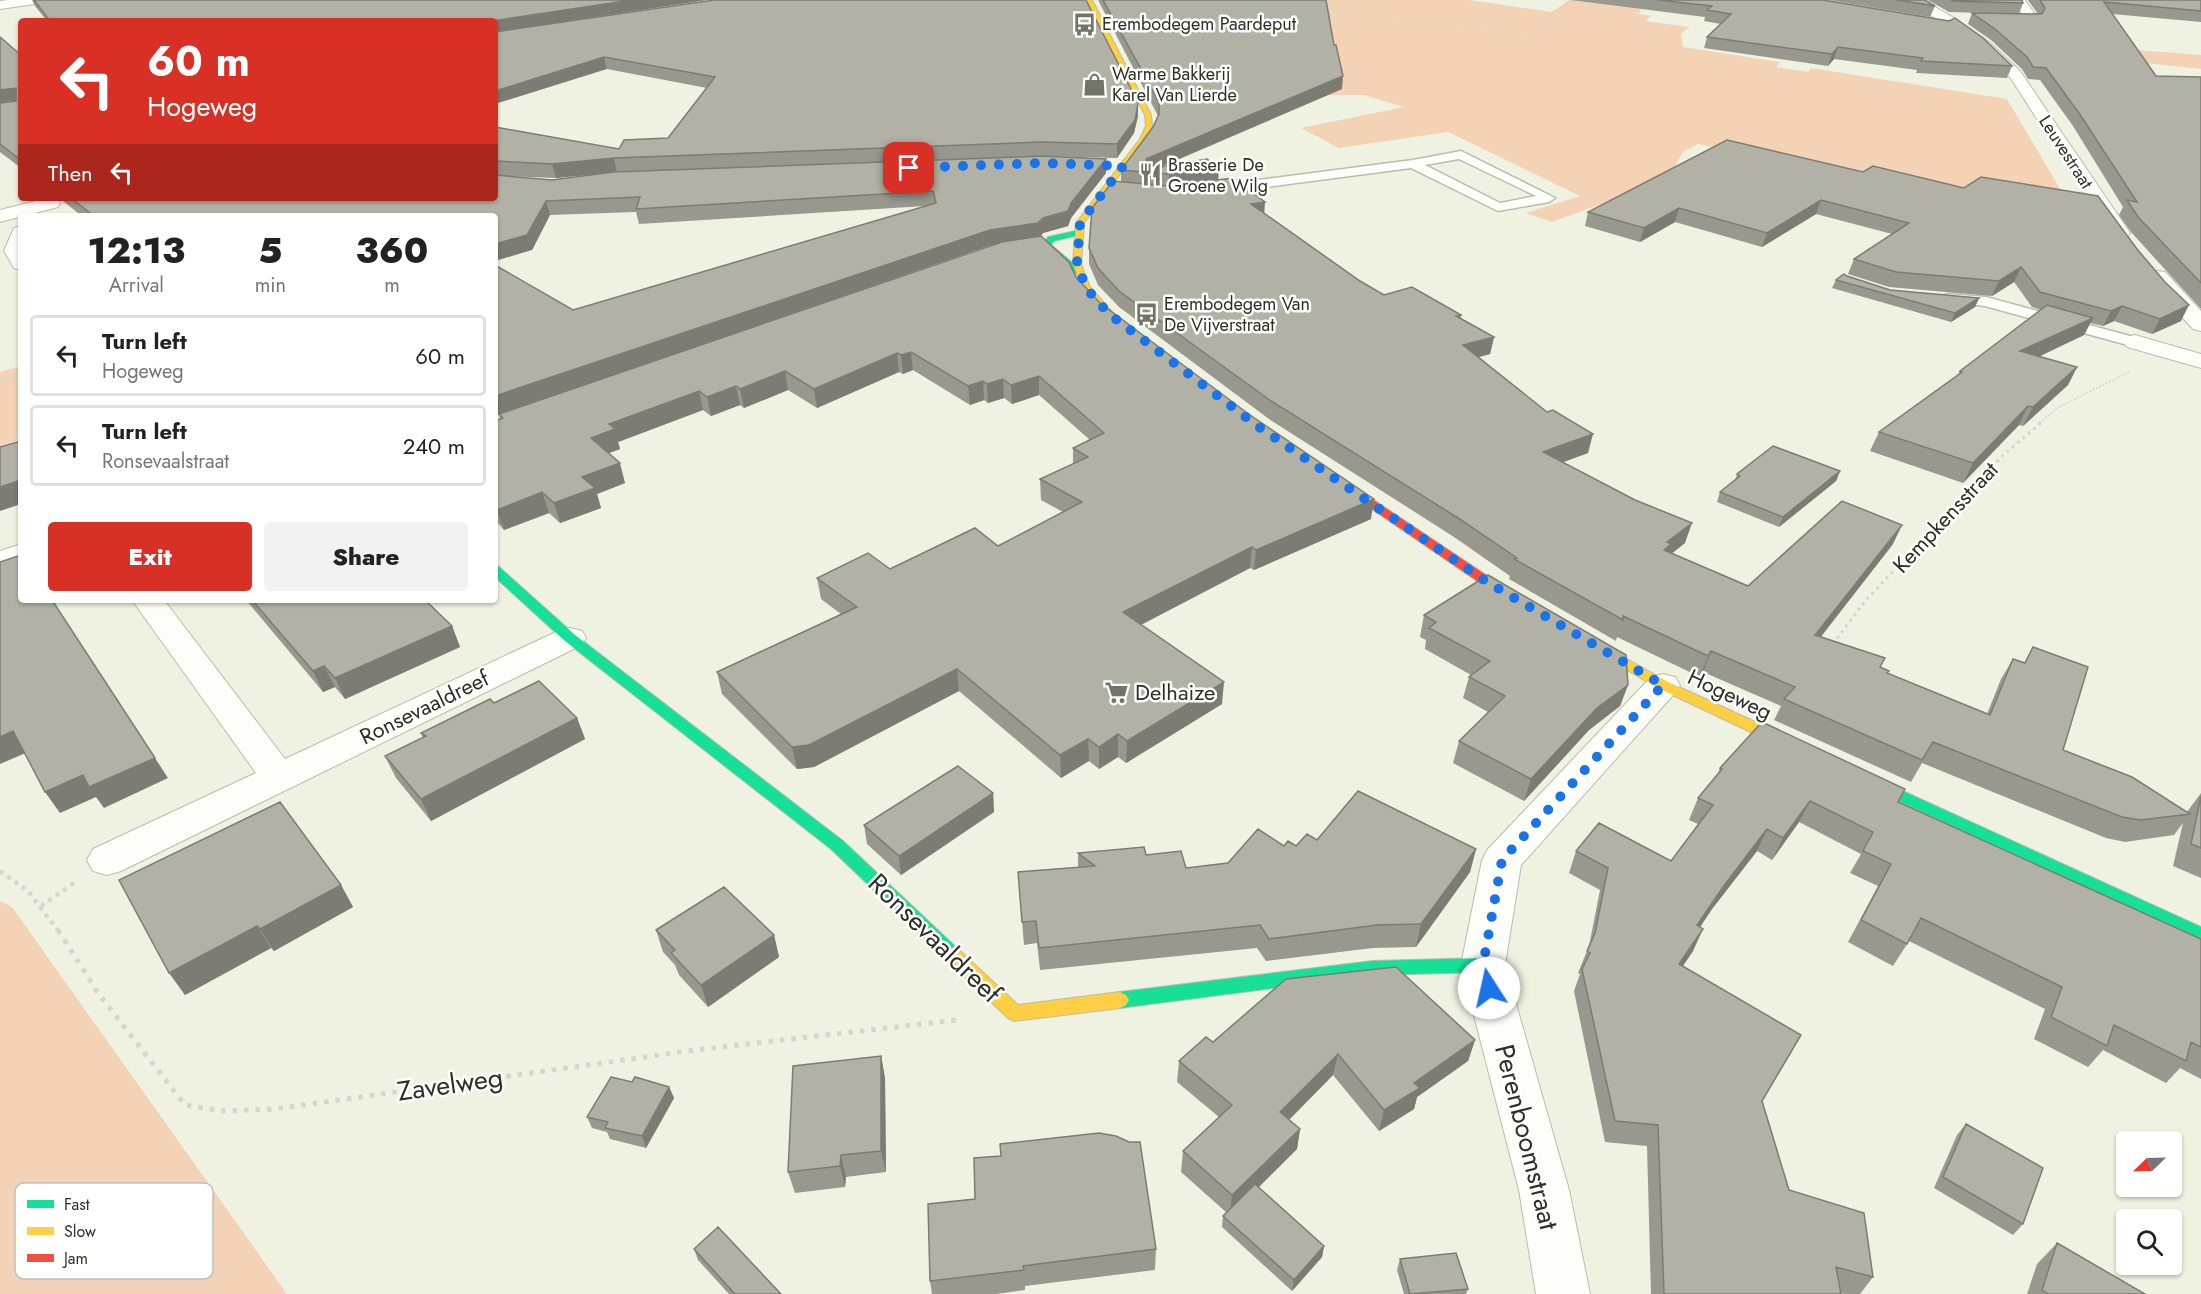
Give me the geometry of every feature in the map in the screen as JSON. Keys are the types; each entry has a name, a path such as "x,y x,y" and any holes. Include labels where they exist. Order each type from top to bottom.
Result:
{"street":[{"path":"0,5 35,0"},
{"path":"1089,0 1149,115 1149,126 1143,139 1123,166 1112,189 1080,223 1077,264 1086,288 1109,314 1147,342"},
{"path":"1914,0 1946,18 1970,22"},
{"path":"1931,24 2032,20 2019,0"},
{"name":"Leuvestraat","path":"1970,22 2030,93 2037,108 2130,246"},
{"path":"1105,165 1123,166"},
{"path":"0,216 52,206"},
{"path":"1080,232 1051,239 1035,246 1082,275"},
{"path":"18,240 14,251 18,258"},
{"path":"2145,264 2176,300 2201,324"},
{"path":"2135,342 2201,361"},
{"path":"1326,472 1487,582 1526,605"},
{"path":"0,561 18,554"},
{"name":"Ronsevaaldreef","path":"498,573 570,638 837,844 1014,1013 1373,968 1483,965"},
{"path":"150,603 279,777"},
{"name":"Hogeweg","path":"1576,634 1663,685 1810,754"},
{"name":"Ronsevaaldreef","path":"107,860 570,638"},
{"name":"Perenboomstraat","path":"1563,1294 1545,1190 1483,965 1502,860 1663,685"},
{"path":"1853,774 2201,935"}],"lane":[{"path":"1204,191 1413,164 1461,155 1549,198 1498,207 1413,164"},
{"path":"1931,297 1986,302 2135,342"}],"path":[{"path":"1321,9 1532,35 1552,12 1576,0"},
{"name":"Kempkensstraat","path":"1831,648 1866,600 2001,457 2059,408 2169,352"},
{"path":"0,381 18,377"},
{"name":"Zavelweg","path":"0,872 29,891 41,906 88,978 185,1105 224,1111 275,1109 695,1050 1014,1013"}],"shaded area":[{"path":"1268,0 1469,0 1552,12 1569,0 1641,9 1639,14 1651,16 1645,21 1689,27 1681,34 1683,47 1779,62 1777,67 1808,72 1811,68 2007,99 2069,204 1872,172 1869,175 1765,149 1760,157 1698,144 1683,152 1667,180 1552,222 1526,213 1580,196 1448,132 1339,148 1301,128 1404,107 1364,95 1330,95 1245,77"},
{"path":"2097,47 2201,55 2201,69 2107,59"},
{"path":"18,367 18,440 0,446 0,372"},
{"path":"0,901 12,907 208,1183 15,1183 15,1279 213,1279 213,1190 287,1294 0,1294"}],"building":[{"path":"34,0 632,0 498,20 498,18 48,18"},
{"path":"714,0 1086,0 1138,103 1135,120 1117,144 1042,142 614,158 552,164 498,161 498,128 619,149 624,140 668,138 715,77 604,57 498,90 498,32"},
{"path":"1103,0 1326,0 1334,45 1336,45 1343,76 1146,159 1149,169 1207,159 1219,168 1169,174 1121,170 1153,127 1159,114 1159,102"},
{"path":"1658,0 1823,0 1949,21 1955,18 1983,38 2012,66 1921,61 1923,58 1838,47 1832,54 1707,37 1731,14 1707,10 1712,6"},
{"path":"1897,0 1925,0 1935,6"},
{"path":"1951,0 2022,0 2023,3 1953,1"},
{"path":"2040,0 2201,0 2201,11 2104,2 2156,76 2201,77 2201,283 2138,217 2127,200 2137,202 2079,113 2046,68 2033,67 2027,57 1995,29 1972,13 2042,14 2045,8"},
{"path":"0,37 18,52 18,158 0,144 0,103 16,101 16,88 0,90"},
{"path":"1727,140 1863,172 1873,166 1964,188 1981,177 2098,196 2137,249 2165,282 2189,305 2160,319 2122,306 2111,311 2040,292 2021,267 1999,281 1896,272 1854,259 1909,223 1821,200 1767,233 1679,208 1644,228 1588,212"},
{"path":"1042,156 1106,159 1071,203 1068,211 1043,218 1038,223 990,230 498,395 498,267 573,310 936,203 933,191 636,209 640,197 546,201 527,235 498,243 498,213 90,213 75,201 498,201 498,175 552,180 614,172"},
{"path":"1233,178 1265,202 1251,204 1360,281 1384,295 1412,287 1461,315 1456,316 1494,337 1463,345 1547,412 1553,410 1593,434 1543,452 1635,500 1692,523 1667,542 1671,544 1664,550 1748,586 1842,501 1902,525 1815,635 1885,658 1880,667 1889,671 1887,673 1990,715 2013,659 2025,663 2033,647 2088,667 2063,750 2132,777 2190,814 2141,820 2122,817 1933,742 1922,760 1784,699 1795,687 1711,651 1708,656 1623,616 1623,620 1514,559 1517,558 1458,518 1271,401 1119,291 1098,268 1089,248 1092,208 1113,181 1169,186"},
{"path":"1041,236 1069,262 1076,277 1100,303 1250,415 1374,499 1256,550 1252,547 1123,612 1224,682 1127,741 1118,734 1099,747 1088,739 1060,755 957,669 809,745 792,747 717,672 857,607 817,578 868,553 890,569 975,528 998,546 1082,502 1040,479 1088,457 1073,448 1104,433 1039,376 1011,385 1003,379 987,384 983,381 968,386 911,352 901,355 897,353 814,389 785,371 740,389 736,386 707,397 699,391 609,424 615,429 591,438 620,463 582,477 595,488 554,503 542,492 498,510 498,420 503,418 499,414 1002,242"},
{"path":"1844,274 1890,290 1979,298 1955,313 1836,280"},
{"path":"2047,305 2093,318 2020,351 2077,367 2033,407 2028,406 1973,463 1879,432 1962,372 1960,371"},
{"path":"18,442 18,481 0,487 0,447"},
{"path":"1773,446 1840,471 1783,517 1720,492 1740,476 1737,474"},
{"path":"18,556 18,603 54,603 155,758 89,787 83,775 45,792 13,731 0,737 0,562"},
{"path":"1488,575 1626,655 1628,685 1597,708 1531,779 1459,741 1505,696 1469,677 1490,661 1429,628 1436,622 1424,615"},
{"path":"255,603 428,603 452,626 335,678 324,666 313,671"},
{"path":"539,681 577,718 421,799 385,756 426,736 421,733 490,699 494,703"},
{"path":"1762,722 1905,789 1898,802 2201,939 2201,1047 2191,1042 2186,1061 2114,1025 2107,1046 2051,1017 2062,987 1921,918 1907,944 1861,920 1891,864 1863,851 1873,832 1810,801 1783,838 1767,829 1697,925 1703,929 1679,964 1801,1035 1762,1101 1789,1190 1864,1213 1873,1277 1836,1267 1841,1294 1664,1294 1658,1125 1615,1121 1582,969 1590,953 1587,951 1595,933 1608,868 1576,851 1599,823 1671,861 1713,805 1698,798 1722,769 1720,768"},
{"path":"958,766 993,793 899,856 864,825"},
{"path":"1358,791 1476,849 1421,924 1377,925 1269,939 1260,925 1039,948 1036,921 1022,922 1018,872 1095,866 1078,853 1144,847 1146,855 1181,851 1186,868 1228,863 1258,829 1284,846 1288,841 1296,846 1307,834 1317,840"},
{"path":"2201,796 2201,848 2191,844"},
{"path":"280,802 341,885 260,929 257,926 169,973 119,880"},
{"path":"724,887 774,935 701,985 671,953 675,950 656,930"},
{"path":"1396,967 1475,1040 1414,1083 1420,1088 1384,1110 1338,1054 1280,1112 1300,1129 1232,1195 1183,1151 1232,1105 1179,1061 1206,1037 1213,1042 1286,979"},
{"path":"881,1056 881,1151 841,1155 840,1166 788,1172 793,1066"},
{"path":"611,1077 632,1082 635,1077 669,1087 642,1136 605,1128 608,1122 587,1117"},
{"path":"1966,1124 2043,1168 2023,1224 1943,1177"},
{"path":"1099,1133 1116,1136 1129,1142 1140,1142 1156,1249 1023,1266 1024,1270 930,1281 928,1204 975,1199 974,1158 1001,1156 1000,1144"},
{"path":"1255,1184 1324,1246 1294,1280 1223,1216"},
{"path":"718,1227 781,1294 735,1294 694,1249"},
{"path":"2057,1243 2145,1294 2048,1294 2042,1290"},
{"path":"1456,1253 1468,1289 1410,1294 1400,1259"}],"traffic: fast":[{"path":"1078,272 1046,245 1051,239 1080,232"},
{"path":"498,573 570,638 837,845 953,955"},
{"path":"1861,777 2201,935"},
{"path":"1120,1000 1373,968 1483,965"}],"traffic: slow":[{"path":"1089,0 1148,115 1149,126 1143,139 1080,223 1077,264 1086,288 1109,314 1133,332"},
{"path":"1587,641 1663,685 1798,748"},
{"path":"953,955 1014,1013 1120,1000"}],"traffic: jam":[{"path":"1335,479 1487,582 1519,601"}],"place":[{"name":"Erembodegem Paardeput","path":"1084,24"},
{"name":"Warme Bakkerij Karel Van Lierde","path":"1094,84"},
{"name":"Brasserie De Groene Wilg","path":"1150,175"},
{"name":"Erembodegem Van De Vijverstraat","path":"1146,314"},
{"name":"Delhaize","path":"1117,692"}],"route":[{"path":"909,168 1042,163 1123,166 1080,223 1077,264 1086,288 1109,314 1259,427 1487,582 1663,685 1502,860 1483,965 1489,988"}]}
